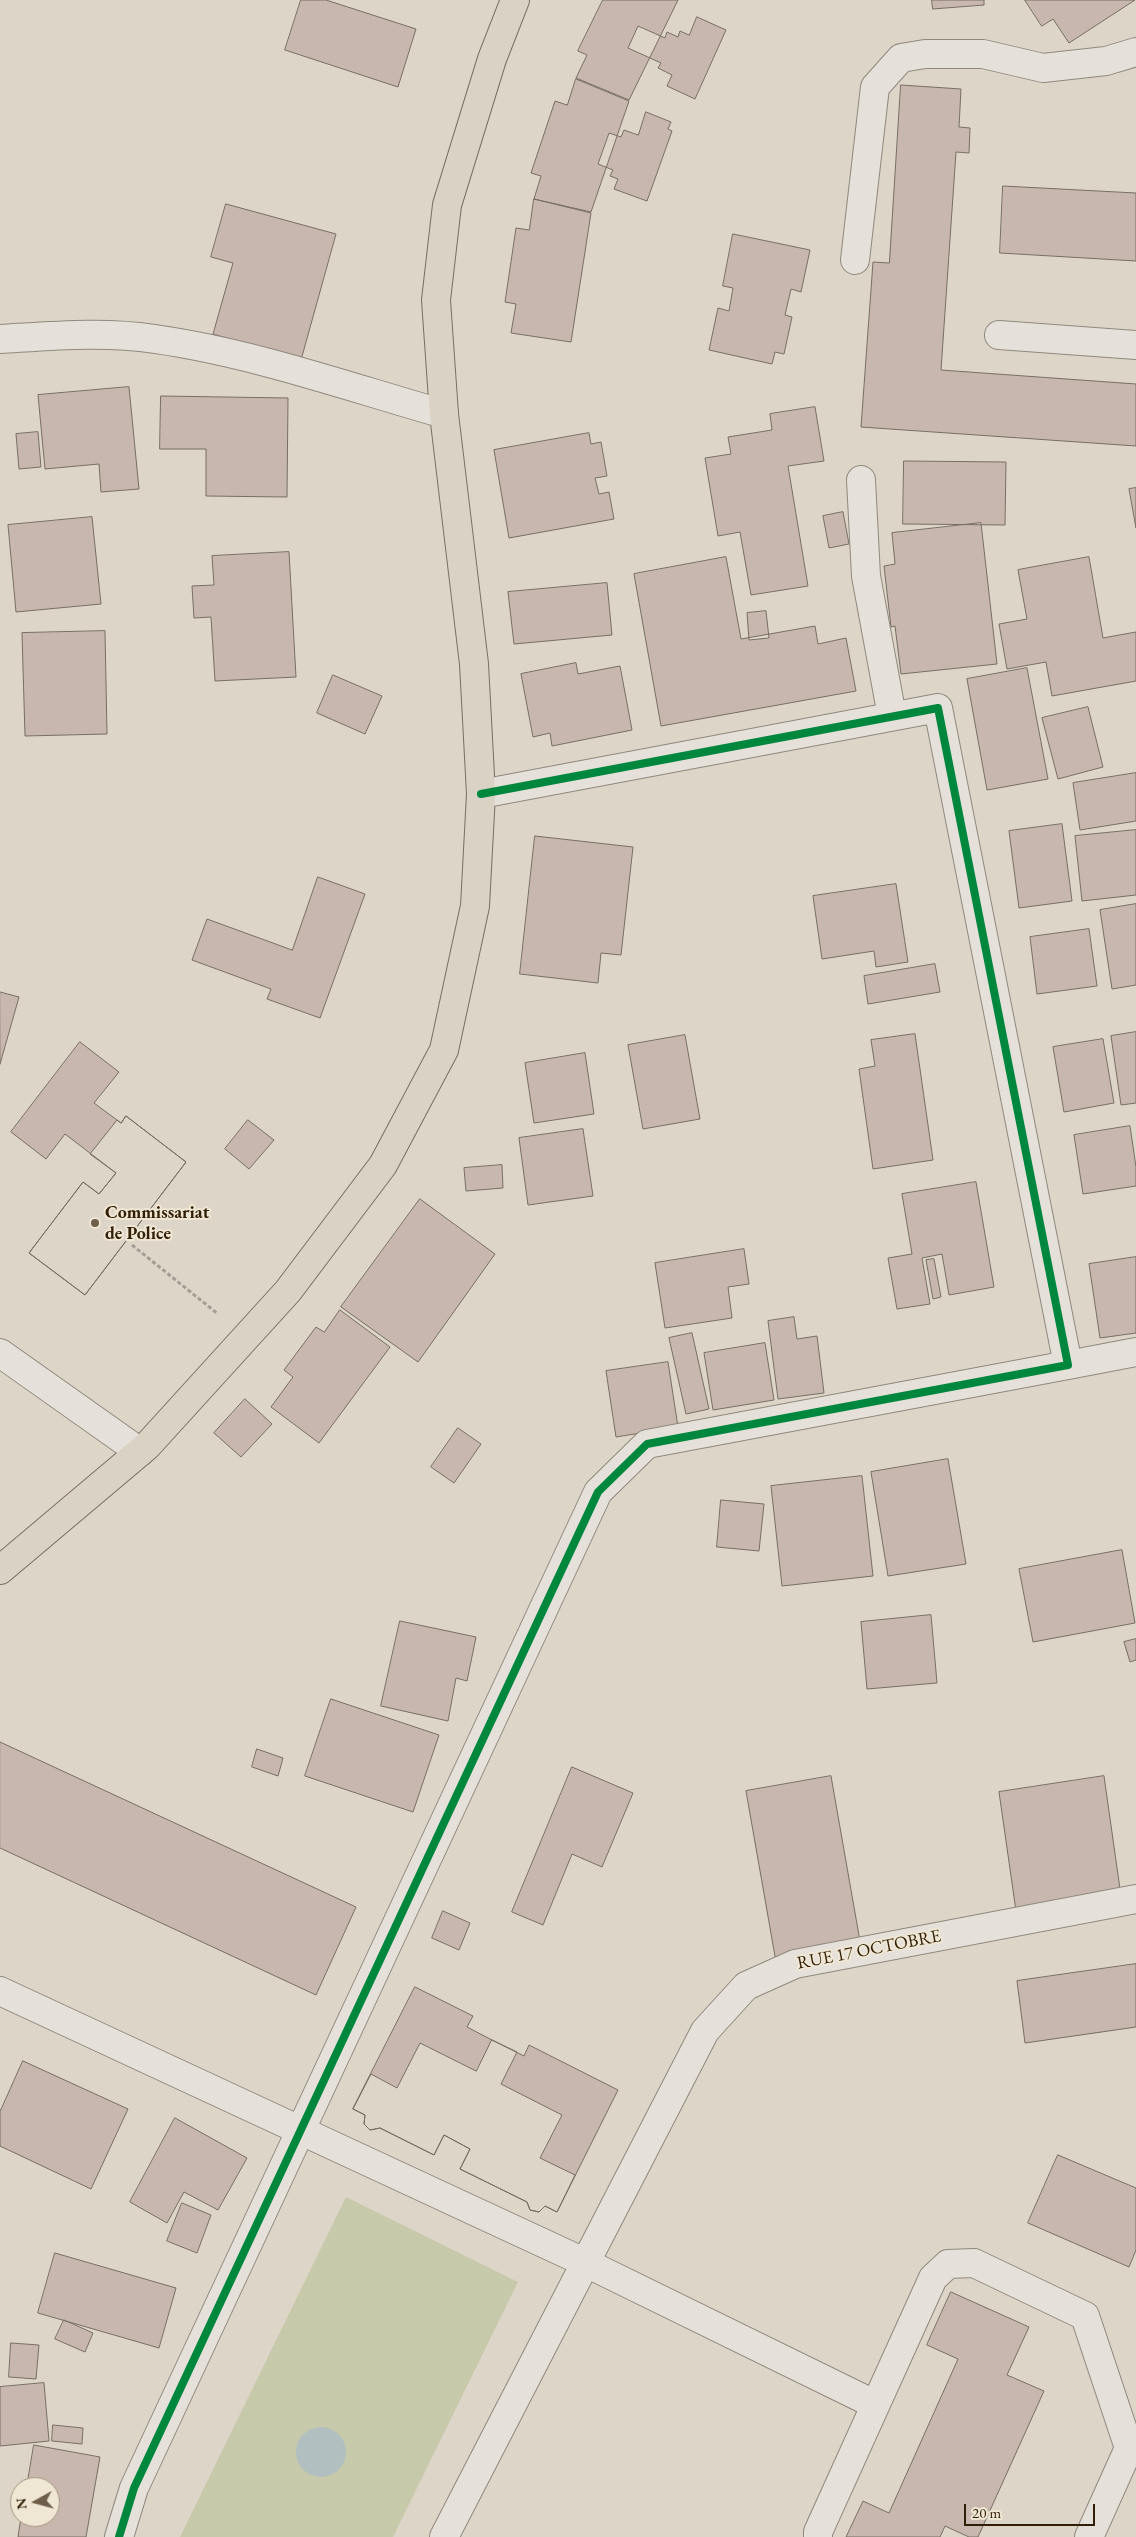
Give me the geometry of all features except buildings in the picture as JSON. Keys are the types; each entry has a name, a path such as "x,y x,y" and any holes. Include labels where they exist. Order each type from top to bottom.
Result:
{"main road":[{"path":"0,1570 140,1452 288,1291 383,1165 444,1050 475,906 482,794 474,664 444,414 436,300 447,205 492,59 515,0"}],"street":[{"path":"855,260 875,86 901,58 925,54 983,54 1043,68 1106,61 1136,52"},
{"path":"0,339 73,334 153,339 225,352 444,414"},
{"path":"999,335 1136,345"},
{"path":"860,480 866,576 892,716"},
{"path":"482,794 938,708 1068,1365"},
{"path":"119,2537 134,2488 598,1492 647,1444 1136,1352"},
{"path":"0,1353 140,1452"},
{"name":"RUE 17 OCTOBRE","path":"444,2537 584,2262 705,2031 746,1986 795,1964 1136,1899"},
{"path":"0,1991 584,2262 874,2404"},
{"path":"818,2537 818,2532 874,2404 933,2278 948,2264 974,2263 1084,2316 1129,2448 1090,2537"}],"path":[{"path":"132,1245 246,1336"}],"green space":[{"path":"346,2197 518,2282 393,2537 180,2537"}],"shaded area":[{"path":"321,2427 331,2429 339,2434 344,2442 346,2452 344,2462 339,2470 331,2475 321,2477 311,2475 303,2470 298,2462 296,2452 298,2442 303,2434 311,2429"}],"cycle path":[{"path":"119,2537 134,2488 598,1492 647,1444 1068,1365 938,708 481,794"}],"place":[{"name":"Commissariat de Police","path":"95,1223"}]}
